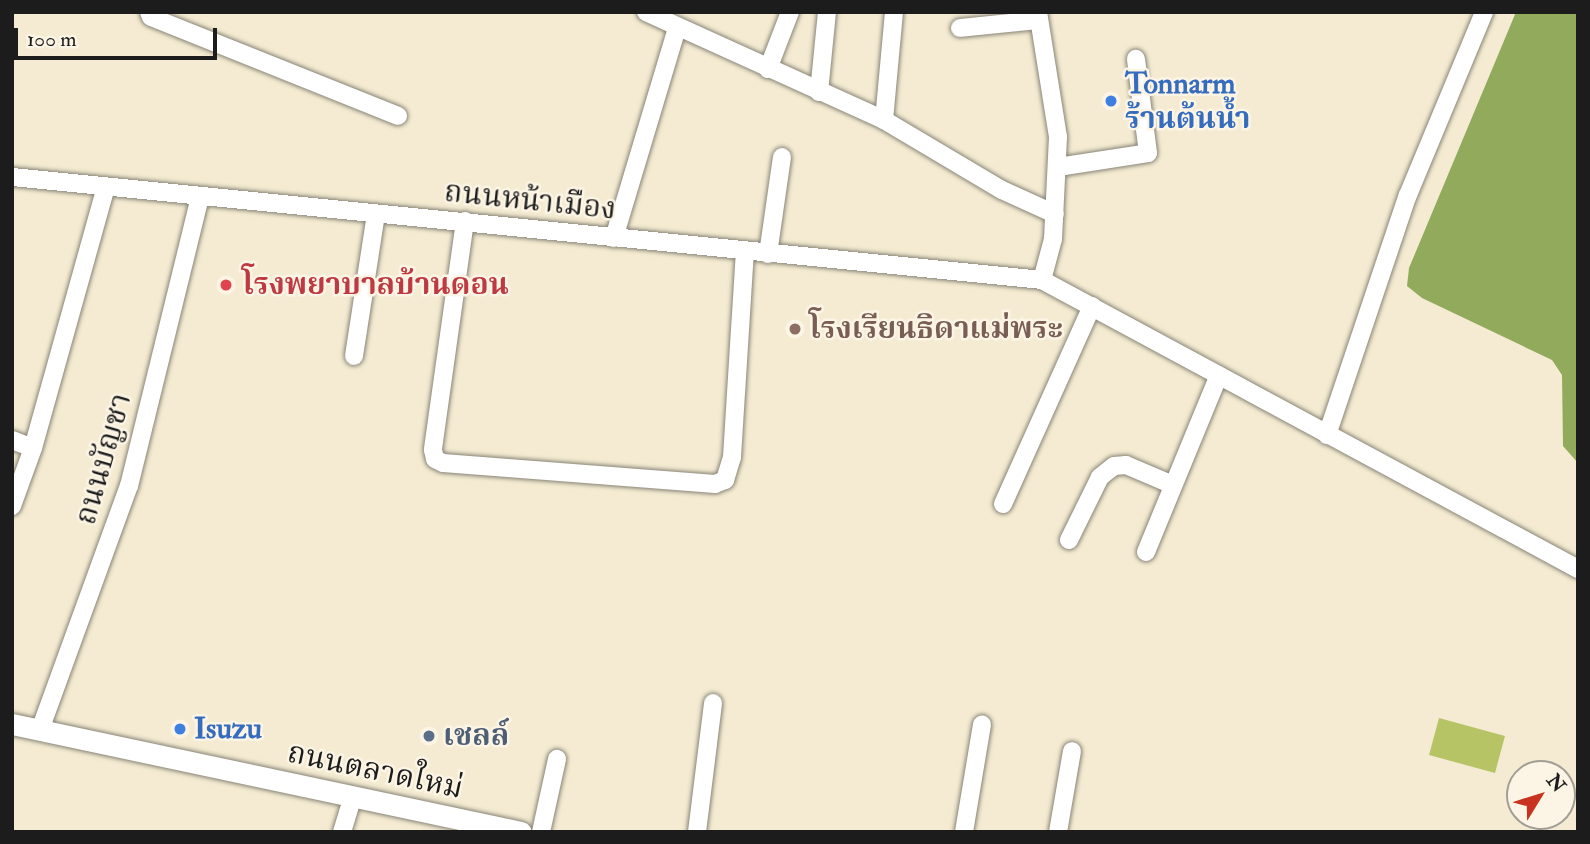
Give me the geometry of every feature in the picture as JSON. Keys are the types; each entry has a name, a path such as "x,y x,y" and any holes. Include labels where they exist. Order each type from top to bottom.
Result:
{"main road":[{"name":"ถนนตลาดใหม่","path":"13,728 40,730 521,832"}],"street":[{"path":"149,12 151,17 398,116"},
{"path":"646,12 884,121 1002,190 1055,214"},
{"path":"768,69 790,12"},
{"path":"819,92 827,40 827,12"},
{"path":"884,121 894,12"},
{"path":"1327,435 1408,195 1484,12"},
{"path":"960,28 1039,16 1058,137 1054,239 1042,280 1578,569"},
{"path":"614,238 677,28"},
{"path":"1058,167 1148,153 1136,59"},
{"path":"768,254 782,157"},
{"name":"ถนนหน้าเมือง","path":"12,177 1042,280"},
{"path":"12,506 33,448 106,187"},
{"name":"ถนนบัญชา","path":"40,730 129,486 201,197"},
{"path":"354,356 376,214"},
{"path":"465,221 433,450 435,459 443,463 715,484 725,480 732,457 745,252"},
{"path":"1003,504 1092,306"},
{"path":"1146,552 1219,375"},
{"path":"12,440 33,448"},
{"path":"1069,540 1100,477 1114,467 1126,465 1173,485"},
{"path":"697,832 713,704"},
{"path":"964,832 982,725"},
{"path":"1058,832 1072,751"},
{"path":"541,832 556,759"},
{"path":"342,832 353,796"}],"green space":[{"path":"1516,12 1578,12 1578,463 1563,446 1562,375 1552,360 1422,298 1407,286 1409,268"},
{"path":"1439,718 1505,736 1495,773 1429,755"}],"place":[{"name":"Tonnarm ร้านต้นน้ำ","path":"1111,101"},
{"name":"โรงพยาบาลบ้านดอน","path":"226,285"},
{"name":"โรงเรียนธิดาแม่พระ","path":"795,329"},
{"name":"Isuzu","path":"180,729"},
{"name":"เชลล์","path":"429,736"}]}
